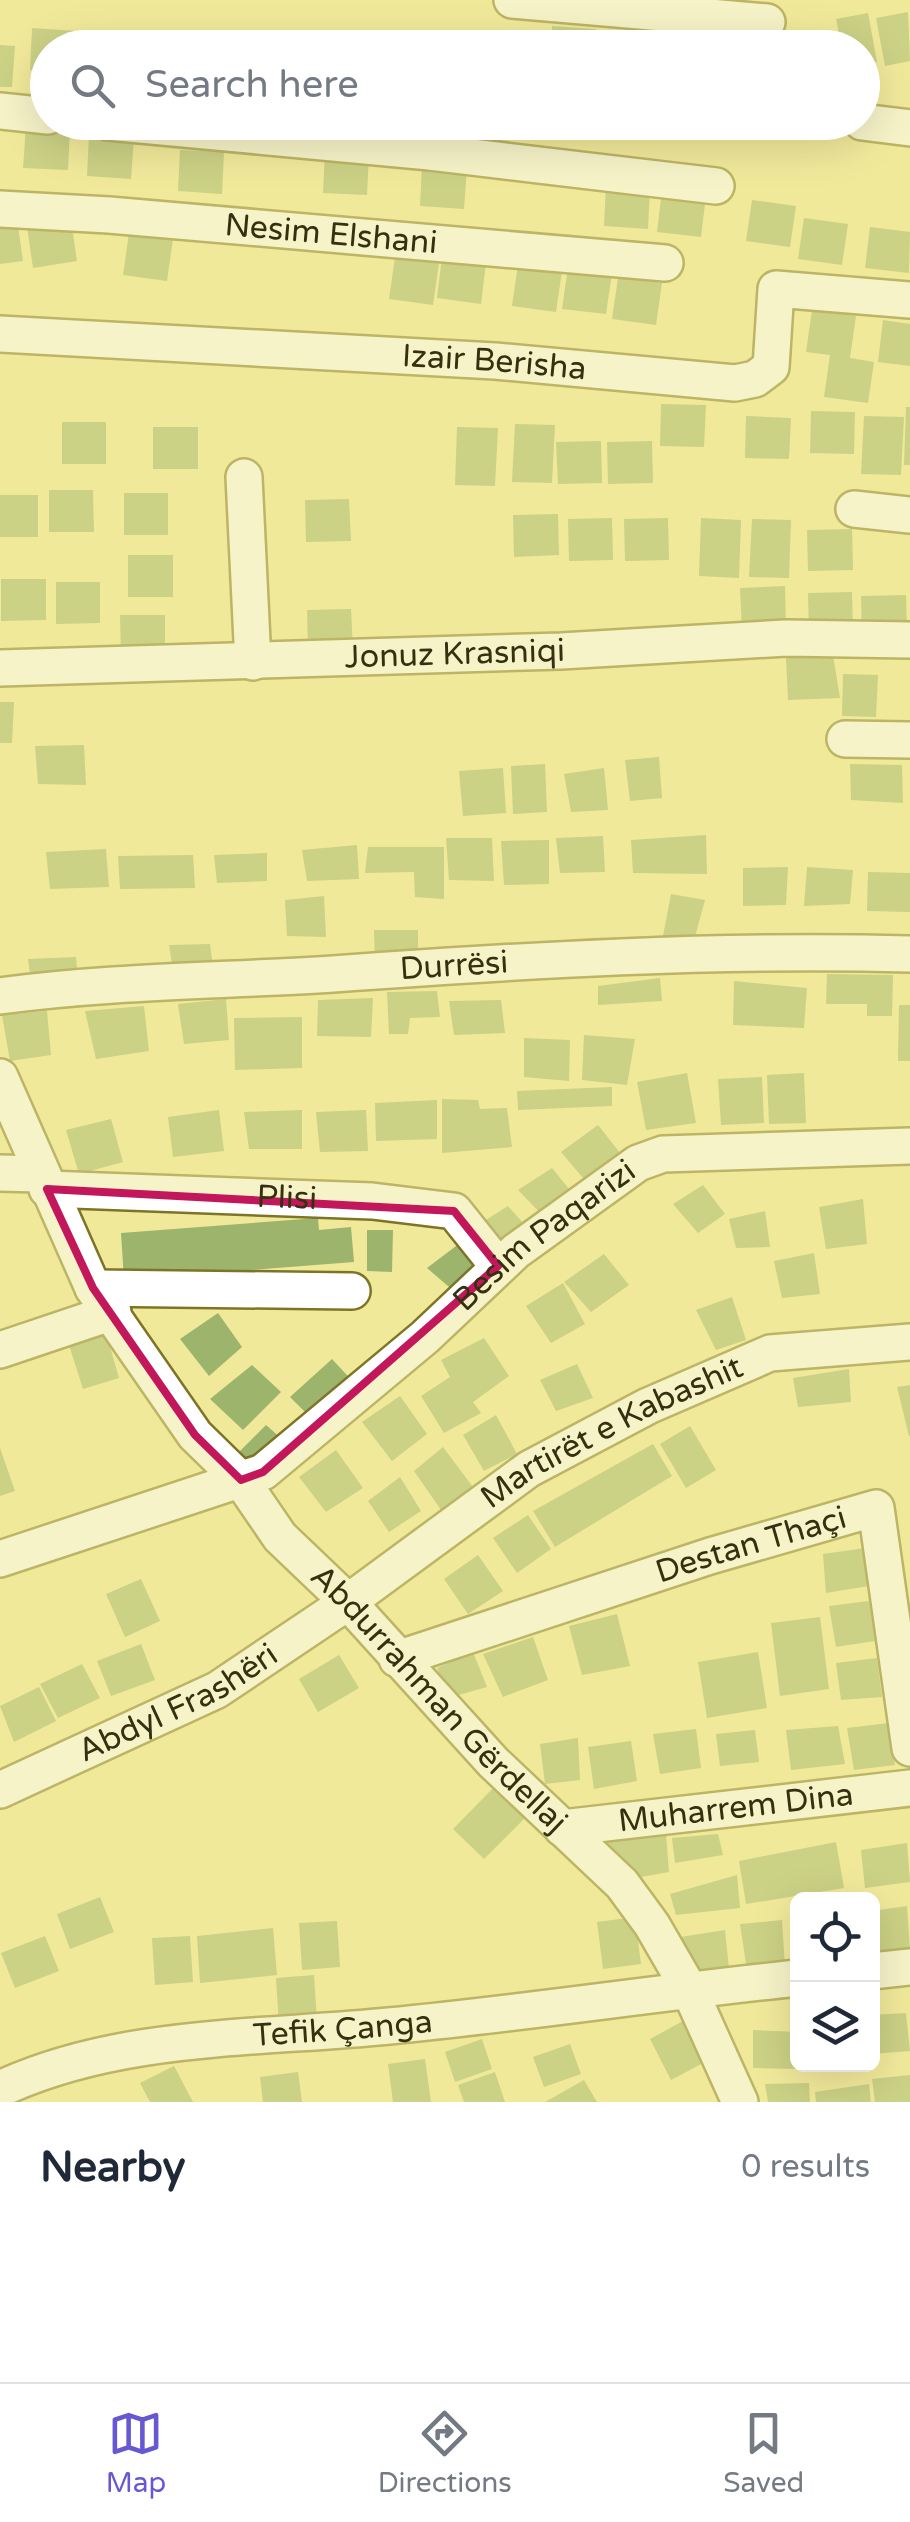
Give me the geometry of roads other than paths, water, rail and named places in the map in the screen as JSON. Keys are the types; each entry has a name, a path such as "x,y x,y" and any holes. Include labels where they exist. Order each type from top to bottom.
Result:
{"street":[{"path":"512,0 767,22"},
{"path":"0,111 30,114"},
{"path":"880,124 910,128"},
{"path":"279,140 716,186"},
{"name":"Nesim Elshani","path":"0,210 109,215 665,264"},
{"name":"Izair Berisha","path":"0,334 495,361 735,383 755,379 771,368 776,289 910,300"},
{"path":"244,477 252,662"},
{"path":"854,510 910,515"},
{"name":"Jonuz Krasniqi","path":"0,668 252,662 786,638 910,640"},
{"path":"845,739 910,740"},
{"name":"Durrësi","path":"0,996 97,983 330,974 612,954 910,954"},
{"name":"Abdurrahman Gërdellaj","path":"0,1077 44,1181 103,1300 195,1435 241,1480 280,1537 348,1602 397,1660 562,1828 622,1884 652,1925 689,1989 740,2102"},
{"name":"Besim Paqarizi","path":"0,1559 263,1472 336,1412 498,1266 638,1163 664,1154 910,1146"},
{"name":"Plisi","path":"0,1173 44,1181 372,1201 454,1212 498,1266"},
{"path":"0,1350 103,1300 352,1292"},
{"name":"Martirët e Kabashit","path":"348,1602 529,1469 648,1406 770,1353 910,1342"},
{"name":"Destan Thaçi","path":"397,1660 710,1556 893,1504 910,1748"},
{"name":"Abdyl Frashëri","path":"0,1790 216,1690 348,1602"},
{"name":"Muharrem Dina","path":"562,1828 910,1788"},
{"path":"880,1970 910,1967"},
{"name":"Tefik Çanga","path":"0,2089 85,2056 540,2011 790,1979"}]}
